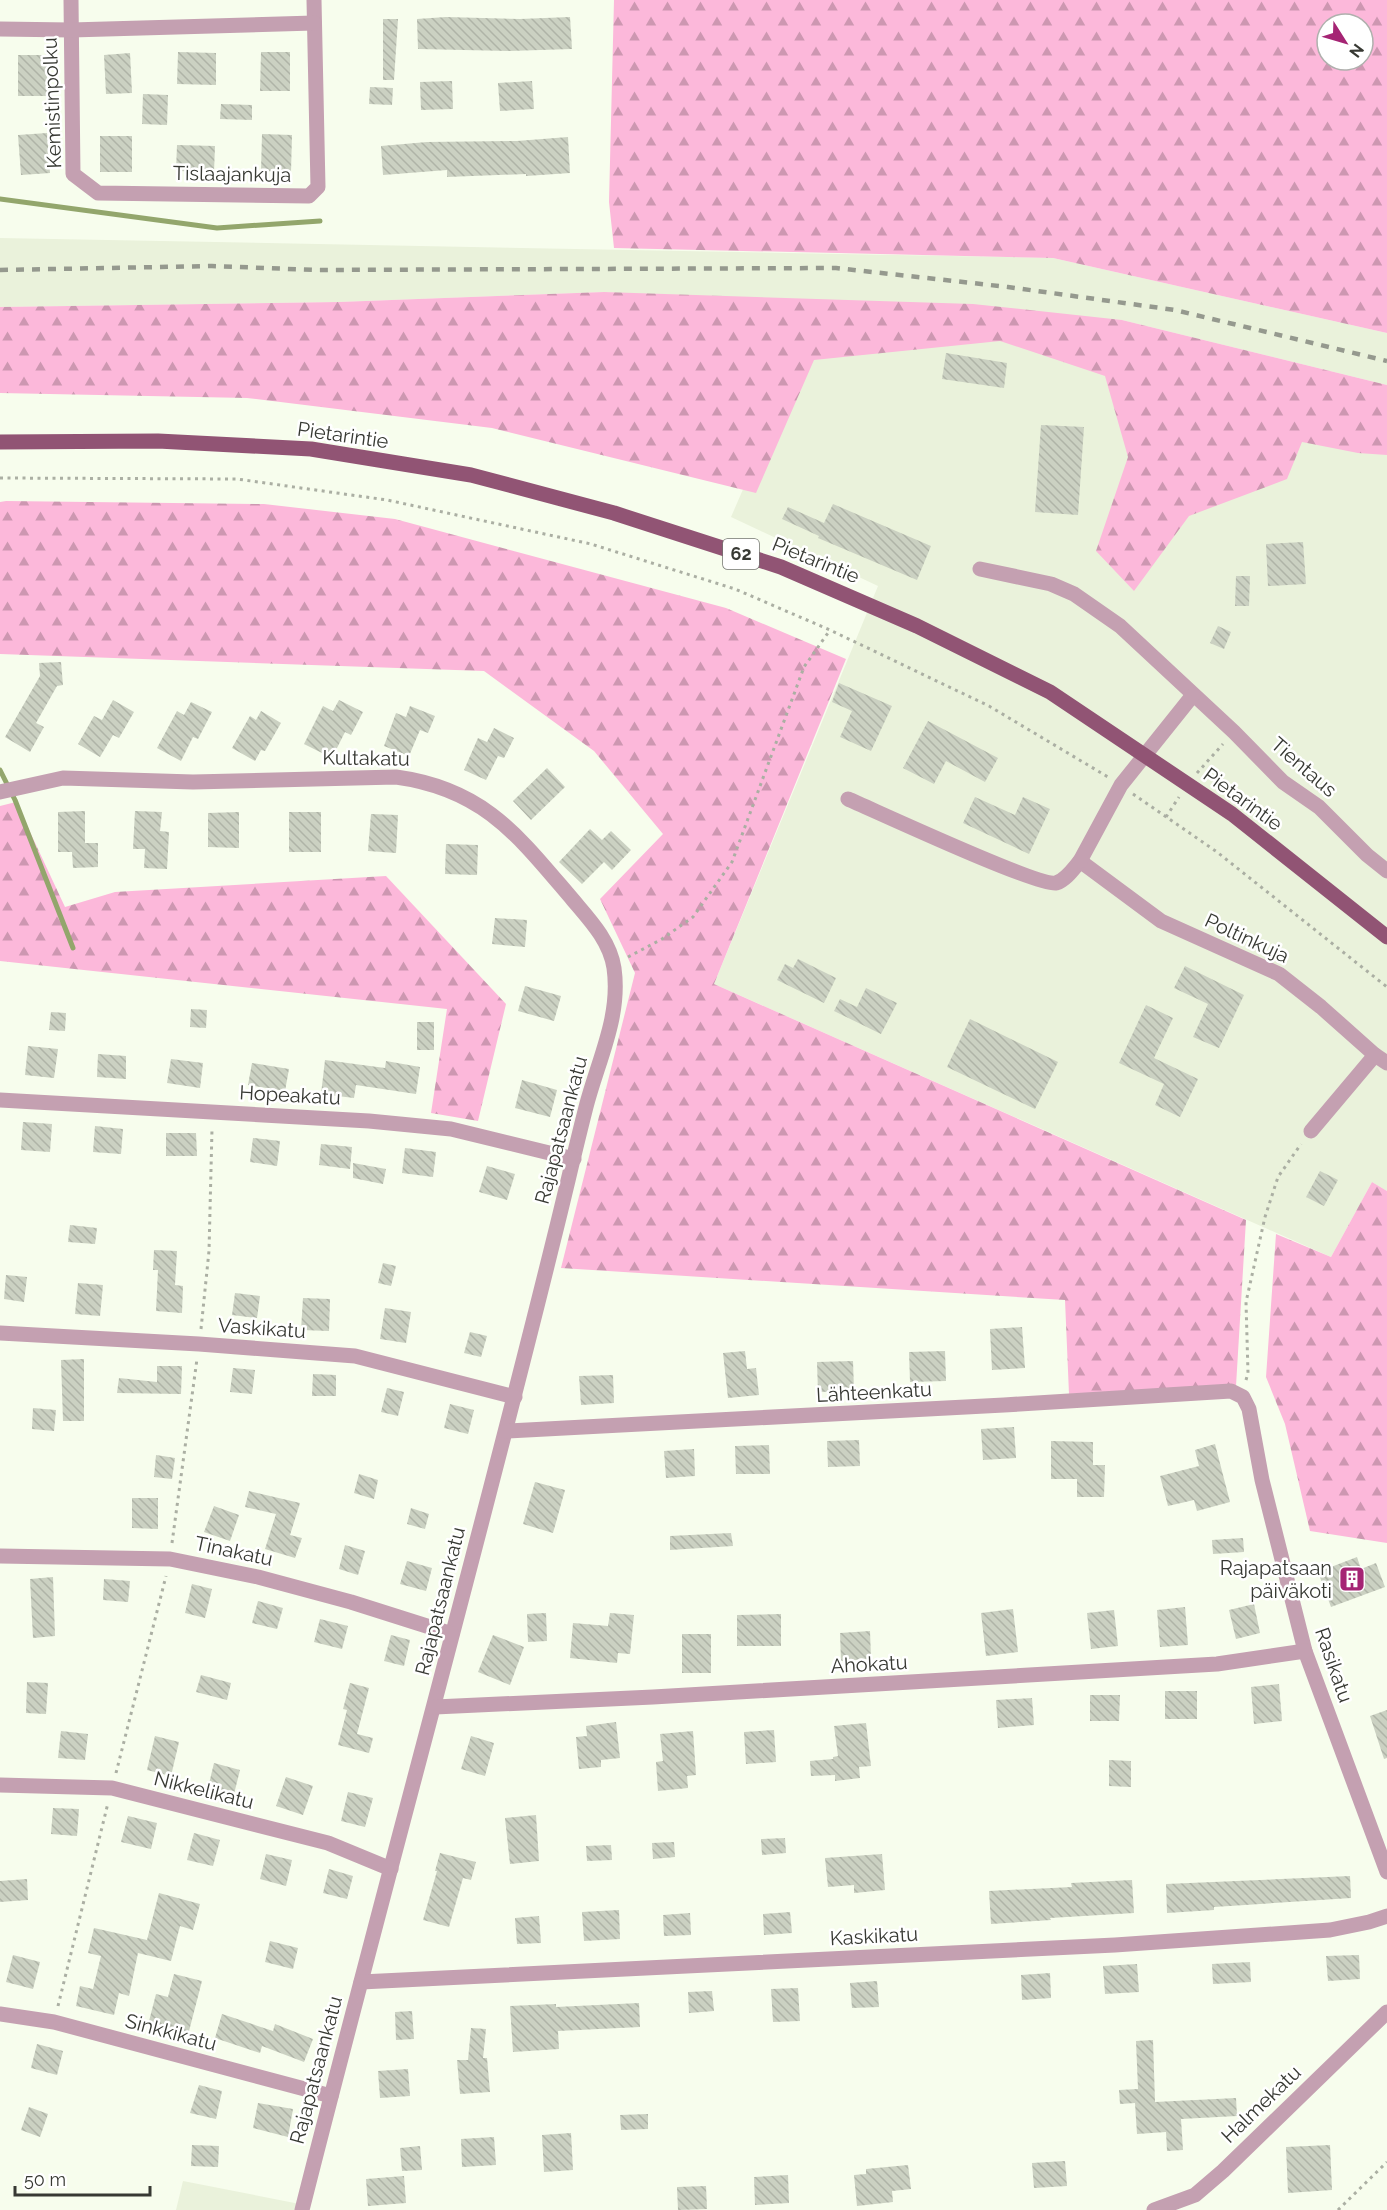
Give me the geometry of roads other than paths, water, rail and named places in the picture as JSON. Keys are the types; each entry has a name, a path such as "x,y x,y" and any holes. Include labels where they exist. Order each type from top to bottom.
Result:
{"main road":[{"name":"Pietarintie","path":"0,442 158,441 311,449 471,475 614,513 781,567 917,626 1050,693 1232,814 1387,936"}],"street":[{"name":"Kemistinpolku","path":"71,0 73,174 98,193"},
{"name":"Tislaajankuja","path":"98,193 309,196 318,187 314,0"},
{"path":"0,29 71,30 314,23"},
{"name":"Tientaus","path":"980,569 1051,584 1074,594 1120,626 1284,782 1318,807 1367,855 1387,871"},
{"path":"848,799 1013,871 1044,882 1057,883 1070,874 1080,861 1120,785 1193,695"},
{"name":"Kultakatu","path":"0,792 63,778 193,782 396,777 424,780 449,789 477,804 513,832 533,852 596,926 614,964 616,1001"},
{"name":"Poltinkuja","path":"1080,861 1161,921 1279,974 1322,1007 1381,1059"},
{"name":"Rajapatsaankatu","path":"302,2210 435,1707 588,1102 609,1035 616,1001"},
{"path":"1311,1131 1381,1059"},
{"name":"Hopeakatu","path":"0,1100 381,1122 451,1129 574,1159"},
{"name":"Vaskikatu","path":"0,1333 200,1344 355,1356 515,1397"},
{"name":"Lähteenkatu","path":"506,1431 1231,1391 1242,1397"},
{"name":"Rasikatu","path":"1242,1397 1249,1408 1262,1480 1305,1651 1387,1872"},
{"name":"Tinakatu","path":"0,1556 170,1559 278,1582 452,1634"},
{"name":"Ahokatu","path":"435,1707 653,1697 1218,1664 1305,1651"},
{"name":"Nikkelikatu","path":"0,1785 112,1788 328,1843 391,1869"},
{"name":"Kaskikatu","path":"361,1982 1115,1945 1330,1930 1369,1923 1387,1916"},
{"name":"Halmekatu","path":"1154,2210 1196,2195 1387,2012"},
{"name":"Sinkkikatu","path":"0,2014 54,2022 331,2096"}],"waterway":[{"path":"0,199 217,228 320,221"},
{"path":"0,770 15,800 73,948"}],"railway":[{"path":"0,270 212,266 317,270 836,268 1008,287 1175,310 1387,361"}],"place":[{"name":"Rajapatsaan päiväkoti","path":"1352,1579"}]}
